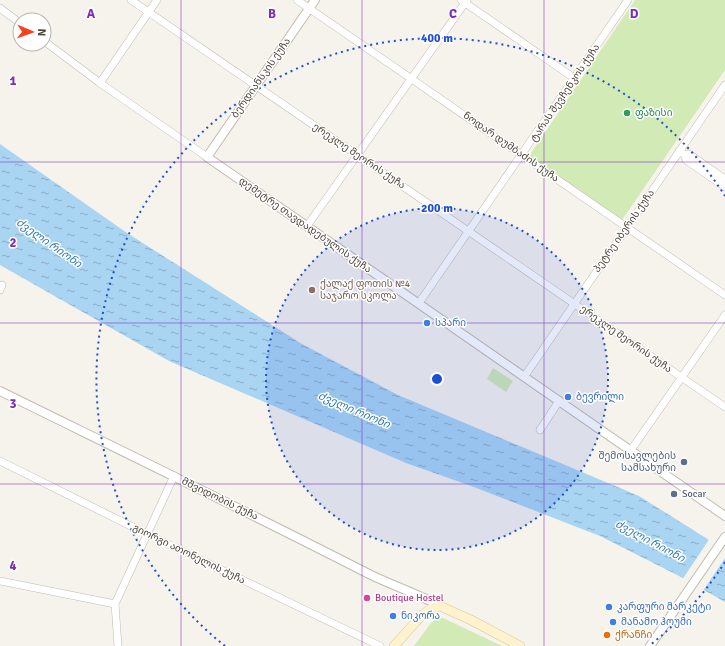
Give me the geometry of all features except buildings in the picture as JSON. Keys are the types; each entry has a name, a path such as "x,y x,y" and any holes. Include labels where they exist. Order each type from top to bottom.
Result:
{"main road":[{"path":"394,646 421,616 432,608 440,606 471,620 520,646"}],"street":[{"name":"ერეკლე მეორის ქუჩა","path":"131,0 725,407"},
{"path":"100,83 157,0"},
{"name":"ნოდარ დუმბაძის ქუჩა","path":"297,0 725,295"},
{"name":"ბერდიანსკის ქუჩა","path":"207,157 315,0"},
{"name":"ტარას შევჩენკოს ქუჩა","path":"419,303 628,0"},
{"path":"307,226 412,78 464,1 574,78"},
{"path":"0,8 12,17"},
{"name":"დემეტრე თავდადებულის ქუჩა","path":"52,47 100,83 725,516"},
{"name":"პეტრე იბერის ქუჩა","path":"524,377 627,227 682,153 725,85"},
{"path":"682,153 689,154 725,179"},
{"path":"682,153 686,160 725,187"},
{"path":"631,450 725,315"},
{"name":"მშვიდობის ქუჩა","path":"0,391 259,517 387,582 440,606"},
{"path":"540,430 559,401"},
{"name":"გიორგი ათონელის ქუჩა","path":"0,461 147,534 380,646"},
{"path":"118,646 116,604 174,476"},
{"path":"650,646 725,537"},
{"path":"0,581 116,604"},
{"path":"421,616 428,600"}],"green space":[{"name":"ფაზისი","path":"635,0 725,0 725,70 622,220 529,156"},
{"path":"493,368 513,381 506,392 487,379"},
{"path":"437,618 443,618 502,646 414,646 431,623"}],"water":[{"name":"ძველი რიონი","path":"0,144 127,233 302,344 398,395 639,496 725,550 725,602 681,577 600,536 474,487 406,463 169,361 0,265"}],"pier":[{"path":"710,538 725,547 725,558 703,591 682,580"}],"place":[{"name":"ფაზისი","path":"627,113"},
{"name":"ქალაქ ფოთის №4 საჯარო სკოლა","path":"312,290"},
{"name":"სპარი","path":"427,323"},
{"name":"ბევრილი","path":"568,397"},
{"name":"შემოსავლების სამსახური","path":"684,462"},
{"name":"Socar","path":"674,494"},
{"name":"Boutique Hostel","path":"367,598"},
{"name":"კარფური მარკეტი","path":"609,607"},
{"name":"ნიკორა","path":"393,616"},
{"name":"მანამო ჰოუმი","path":"613,622"},
{"name":"ქრანჩი","path":"607,635"}]}
